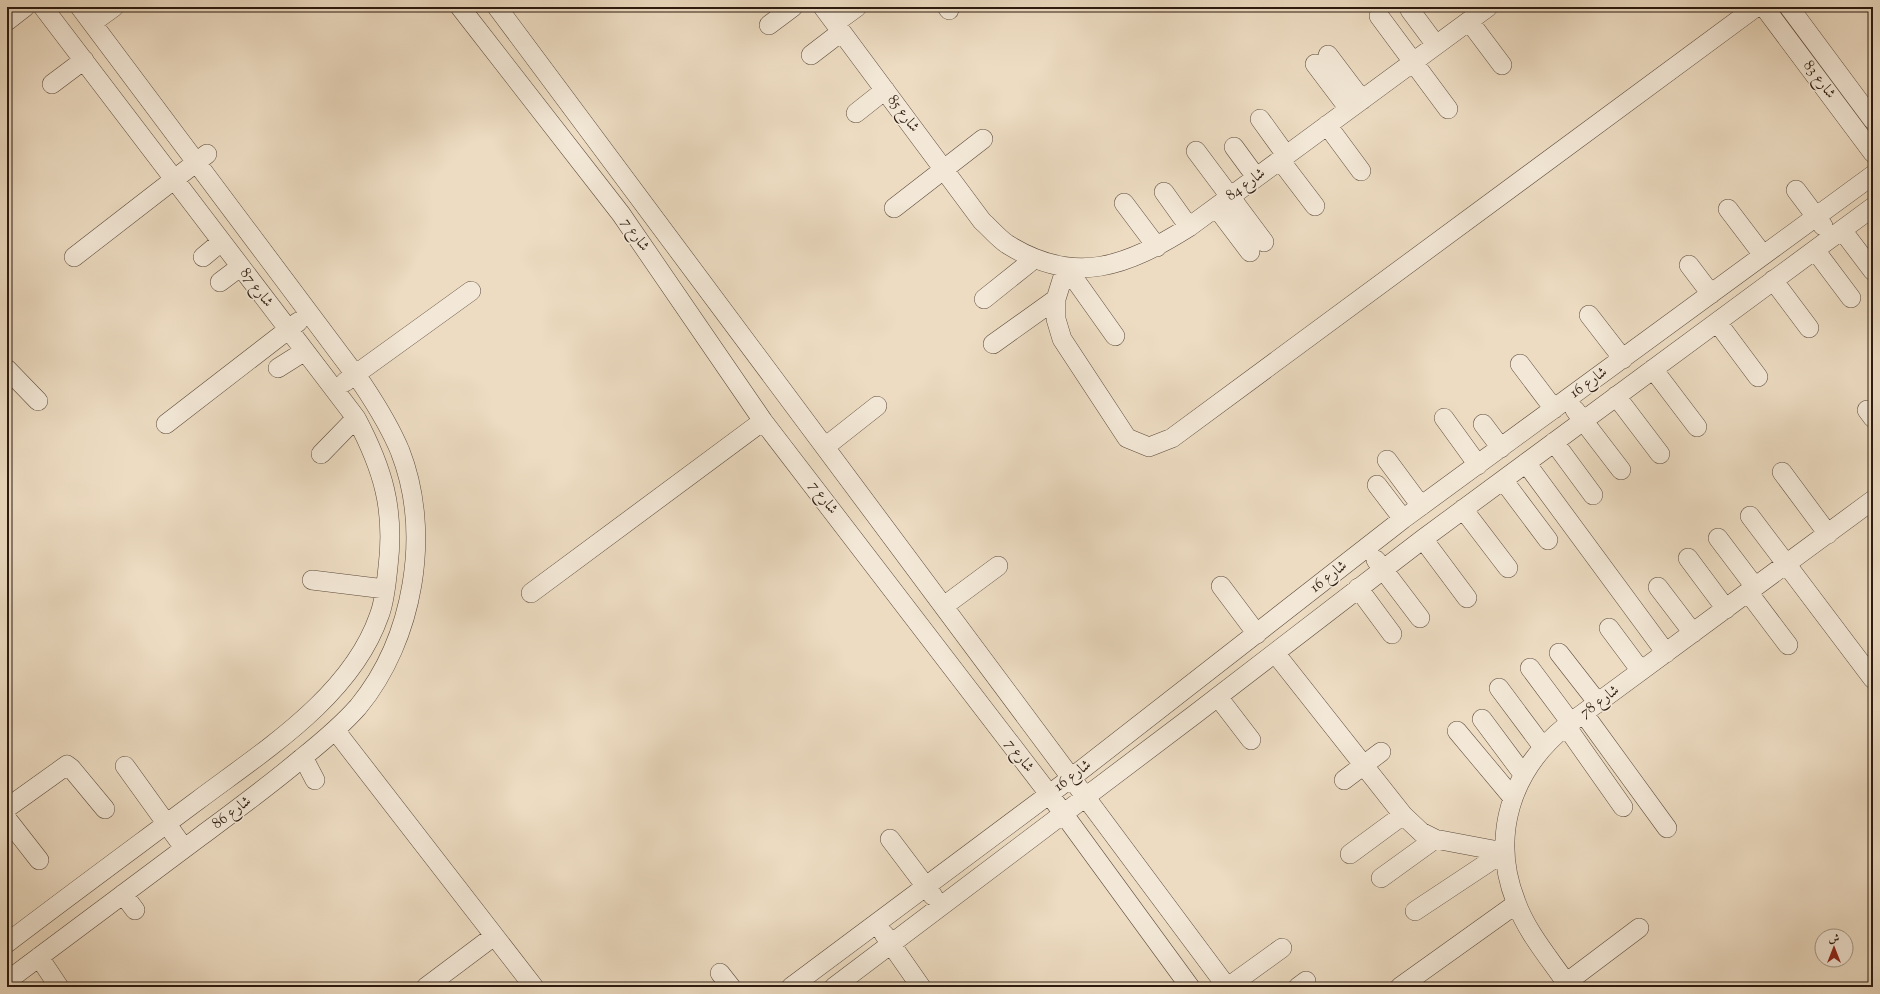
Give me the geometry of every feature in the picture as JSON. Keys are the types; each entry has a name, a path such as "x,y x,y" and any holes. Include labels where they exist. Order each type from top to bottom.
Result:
{"street":[{"path":"7,21 25,7"},
{"name":"شارع 87","path":"43,7 356,418 372,448 383,480 390,511 391,542 384,595"},
{"name":"شارع 87","path":"80,7 201,158 268,258 355,374 384,417 400,452 411,489 416,527 415,566 408,603"},
{"path":"92,23 114,7"},
{"name":"شارع 7","path":"460,7 621,214 764,421 1049,794 1190,987"},
{"name":"شارع 7","path":"497,7 1227,987"},
{"path":"769,25 793,7"},
{"name":"شارع 85","path":"823,7 982,221"},
{"path":"811,55 857,7"},
{"name":"شارع 84","path":"982,221 1006,243 1034,259 1066,267 1100,267 1134,258 1157,247 1189,227 1488,7"},
{"path":"1066,267 1056,299 1056,319 1062,338 1127,438 1149,447 1172,438 1756,7"},
{"name":"شارع 83","path":"1764,7 1873,153"},
{"name":"شارع 83","path":"1789,7 1873,120"},
{"path":"1410,10 1436,45"},
{"path":"1378,16 1448,109"},
{"path":"1464,24 1497,68"},
{"path":"1321,59 1355,104"},
{"path":"52,84 84,60"},
{"path":"856,112 885,90"},
{"path":"1260,119 1315,206"},
{"path":"1327,125 1361,171"},
{"path":"894,208 984,139"},
{"path":"1234,147 1256,177"},
{"path":"1196,151 1223,202 1257,247"},
{"path":"74,257 201,158"},
{"name":"شارع 16","path":"791,987 1071,778 1403,519 1623,359 1873,174"},
{"path":"1796,190 1816,216 1837,233 1873,271"},
{"path":"1164,192 1189,227"},
{"path":"1124,203 1157,247"},
{"name":"شارع 16","path":"834,987 1218,697 1383,569 1872,208"},
{"path":"1728,209 1763,255"},
{"path":"203,257 221,242"},
{"path":"1815,250 1851,298"},
{"path":"220,282 268,258"},
{"path":"984,299 1034,259"},
{"path":"1689,265 1711,294"},
{"path":"1066,267 1115,336"},
{"path":"1773,280 1809,328"},
{"path":"334,390 471,291"},
{"path":"993,344 1056,299"},
{"path":"166,424 309,314"},
{"path":"1590,315 1623,359"},
{"path":"1717,322 1758,377"},
{"path":"278,368 305,351"},
{"path":"1520,364 1560,404 1583,421 1621,470"},
{"path":"7,369 38,400"},
{"path":"1653,369 1697,427"},
{"path":"1616,396 1660,454"},
{"path":"825,447 877,406"},
{"path":"321,454 356,418"},
{"path":"1444,418 1478,465"},
{"path":"531,593 764,421"},
{"path":"1483,424 1501,448"},
{"path":"1554,442 1593,495"},
{"path":"1387,460 1421,506"},
{"path":"1526,463 1666,653"},
{"path":"1782,472 1828,534"},
{"path":"1503,480 1548,540"},
{"path":"1377,485 1403,519"},
{"name":"شارع 78","path":"1568,985 1530,929 1516,904 1508,879 1504,852 1506,825 1513,798 1523,774 1543,747 1580,717 1873,500"},
{"path":"1463,509 1508,568"},
{"path":"1750,516 1873,679"},
{"path":"1718,538 1788,645"},
{"path":"1423,539 1468,598"},
{"path":"1366,548 1420,618"},
{"path":"1688,558 1726,609"},
{"path":"944,606 998,566"},
{"path":"312,580 384,595"},
{"path":"1221,586 1257,634"},
{"path":"1658,587 1693,633"},
{"path":"1358,588 1392,634"},
{"name":"شارع 86","path":"9,938 260,754 320,703 344,677 364,648 379,617 384,595"},
{"name":"شارع 86","path":"14,976 272,783 336,730 358,706 380,674 396,640 408,603"},
{"path":"1609,628 1641,671"},
{"path":"1275,652 1404,815 1421,832 1435,839 1504,852"},
{"path":"1559,653 1580,717 1623,807"},
{"path":"1530,668 1580,717 1667,828"},
{"path":"1499,688 1543,747"},
{"path":"1179,695 1194,715"},
{"path":"1218,697 1251,740"},
{"path":"1482,720 1523,774"},
{"path":"336,730 534,987"},
{"path":"1457,731 1513,798"},
{"path":"1344,780 1381,752"},
{"path":"303,758 315,780"},
{"path":"7,808 66,765 71,768 105,809"},
{"path":"125,766 184,848"},
{"path":"1350,854 1404,815"},
{"path":"7,819 39,860"},
{"path":"890,839 941,907"},
{"path":"1381,878 1435,839"},
{"path":"1415,911 1504,852"},
{"path":"123,894 135,910"},
{"path":"1400,987 1516,904"},
{"path":"877,923 921,987"},
{"path":"1568,985 1639,928"},
{"path":"426,987 494,936"},
{"path":"9,938 14,976"},
{"path":"1227,987 1282,948"},
{"path":"39,957 60,987"}]}
